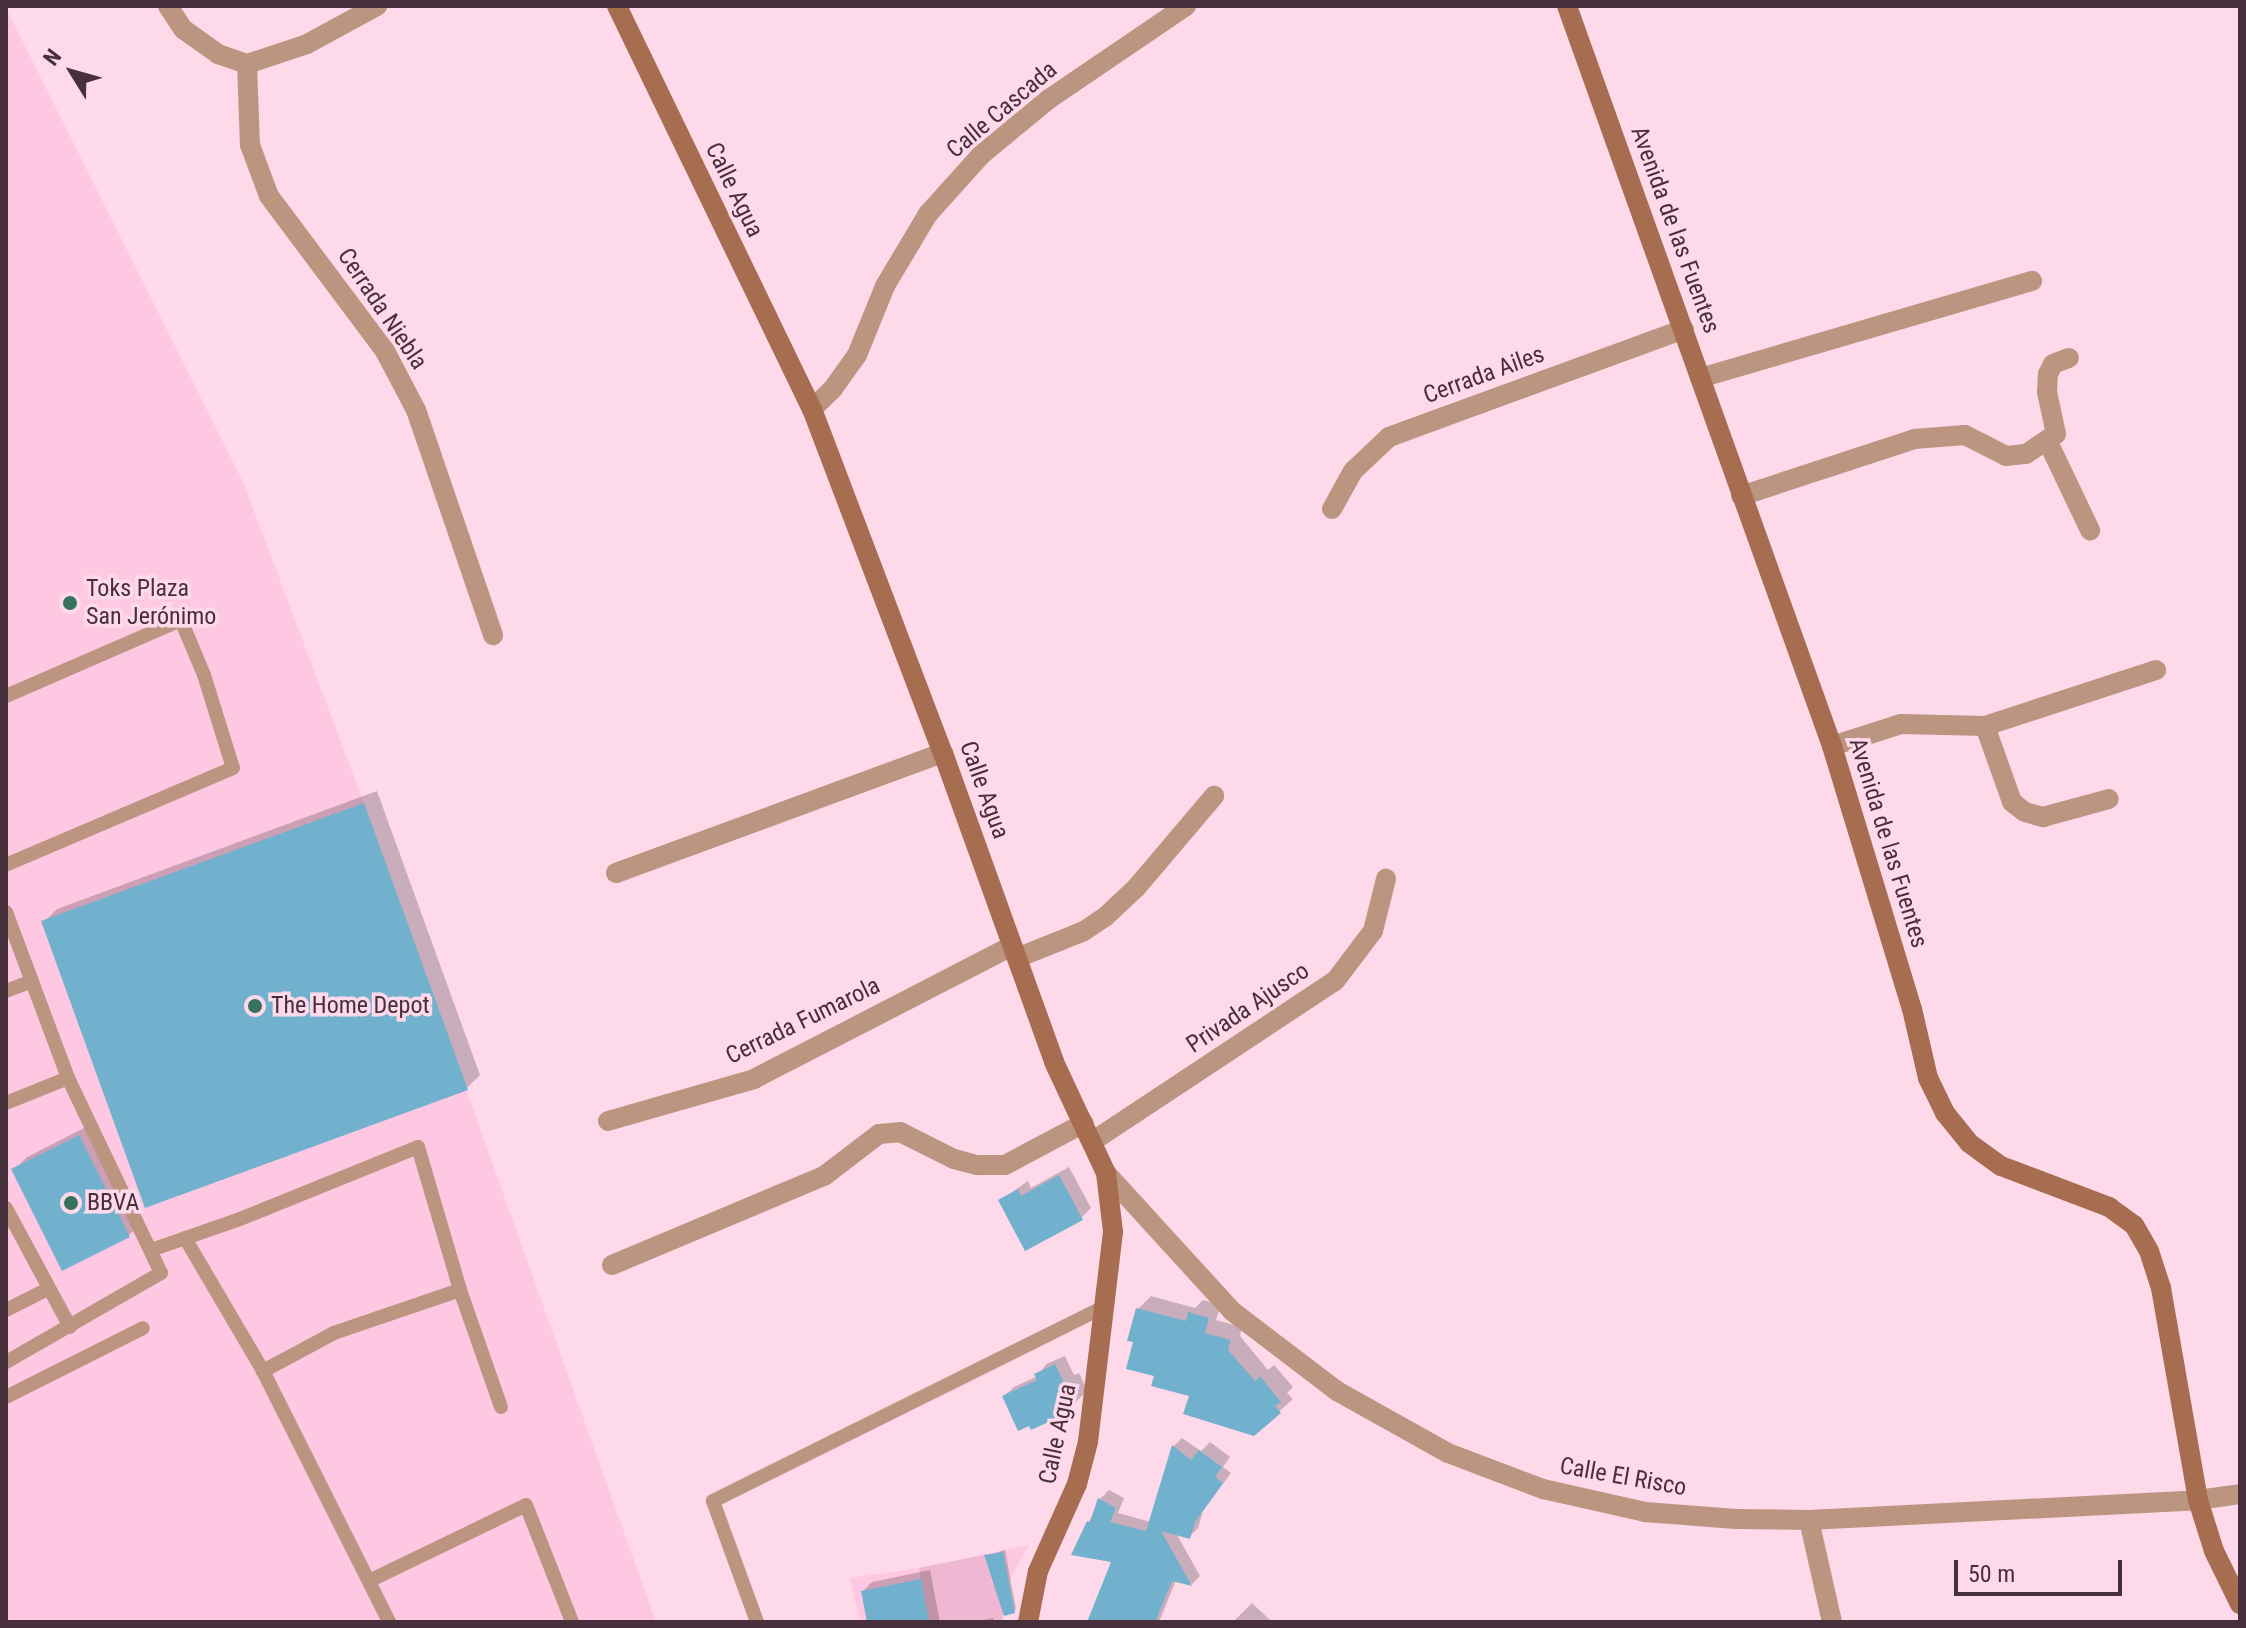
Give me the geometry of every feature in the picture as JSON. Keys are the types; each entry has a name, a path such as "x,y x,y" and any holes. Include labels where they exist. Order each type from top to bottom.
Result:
{"street":[{"path":"168,6 183,29 218,54 247,64 307,44 377,6"},
{"name":"Calle Agua","path":"617,6 812,409 943,753 1054,1062 1106,1173 1113,1232 1106,1306 1081,1470 1038,1571 1028,1622"},
{"name":"Calle Cascada","path":"812,409 832,390 857,355 885,286 928,214 981,155 1049,99 1186,6"},
{"name":"Avenida de las Fuentes","path":"1567,6 1832,746 1912,1009 1928,1078 1945,1113 1969,1143 2001,1166 2109,1207 2134,1225 2149,1251 2161,1288 2198,1500 2214,1551 2240,1604"},
{"name":"Cerrada Niebla","path":"247,64 250,145 269,196 385,351 416,410 493,635"},
{"path":"1700,378 2032,281"},
{"name":"Cerrada Ailes","path":"1332,509 1353,471 1389,437 1684,329"},
{"path":"1741,496 1914,439 1965,435 2006,456 2026,454 2056,434 2047,392 2048,374 2053,364 2069,358"},
{"path":"2048,442 2090,530"},
{"path":"1832,746 1901,724 1985,726 2156,670"},
{"path":"1985,726 2012,802 2025,812 2043,817 2109,799"},
{"path":"616,873 943,753"},
{"name":"Cerrada Fumarola","path":"608,1121 754,1079 1015,952 1084,931 1105,917 1136,888 1214,796"},
{"name":"Privada Ajusco","path":"612,1265 824,1176 879,1134 900,1132 954,1159 977,1165 1005,1165 1089,1132 1335,981 1373,931 1386,879"},
{"name":"Calle El Risco","path":"1106,1173 1232,1311 1337,1391 1448,1453 1543,1489 1645,1512 1809,1520 2198,1500 2240,1494"},
{"path":"1809,1520 1832,1622"}],"lane":[{"path":"6,696 181,620 204,675 233,768 6,865"},
{"path":"6,912 68,1078 161,1273 6,1362"},
{"path":"6,991 32,981"},
{"path":"6,1103 68,1078"},
{"path":"151,1250 418,1147 460,1290 501,1407"},
{"path":"6,1208 12,1236 70,1327"},
{"path":"185,1238 263,1371 389,1622"},
{"path":"6,1310 48,1289"},
{"path":"263,1371 334,1333 460,1290"},
{"path":"757,1622 713,1501 1106,1306"},
{"path":"6,1397 143,1328"},
{"path":"369,1581 526,1505 572,1622"}],"shaded area":[{"path":"6,8 243,482 364,803 656,1622 6,1622"},
{"path":"1029,1545 1009,1581 1002,1622 860,1622 850,1578 919,1568"},
{"path":"984,1555 993,1585 1009,1581 1002,1622 929,1622 919,1568"}],"building":[{"name":"The Home Depot","path":"364,803 468,1090 145,1208 41,921"},
{"name":"BBVA","path":"79,1135 130,1237 62,1271 11,1169"},
{"path":"1059,1175 1083,1220 1025,1251 998,1200 1018,1189 1021,1196"},
{"path":"1136,1308 1186,1321 1188,1312 1209,1318 1205,1333 1231,1340 1228,1350 1255,1381 1260,1376 1281,1402 1275,1406 1281,1413 1254,1436 1183,1414 1189,1396 1151,1386 1154,1376 1126,1369 1133,1342 1127,1341"},
{"path":"1055,1364 1064,1383 1069,1381 1077,1397 1075,1405 1062,1411 1064,1415 1031,1430 1029,1426 1018,1431 1002,1396 1037,1380 1034,1374"},
{"path":"1172,1445 1191,1460 1199,1450 1222,1467 1215,1477 1223,1483 1195,1522 1190,1539 1161,1531 1192,1586 1172,1581 1155,1622 1087,1622 1111,1562 1071,1555 1087,1521 1090,1522 1098,1498 1116,1508 1110,1522 1146,1531"},
{"path":"1003,1552 1015,1613 1004,1616 984,1555"},
{"path":"921,1579 929,1622 867,1622 861,1591"}],"place":[{"name":"Toks Plaza San Jerónimo","path":"70,603"},
{"name":"The Home Depot","path":"255,1006"},
{"name":"BBVA","path":"71,1203"}]}
